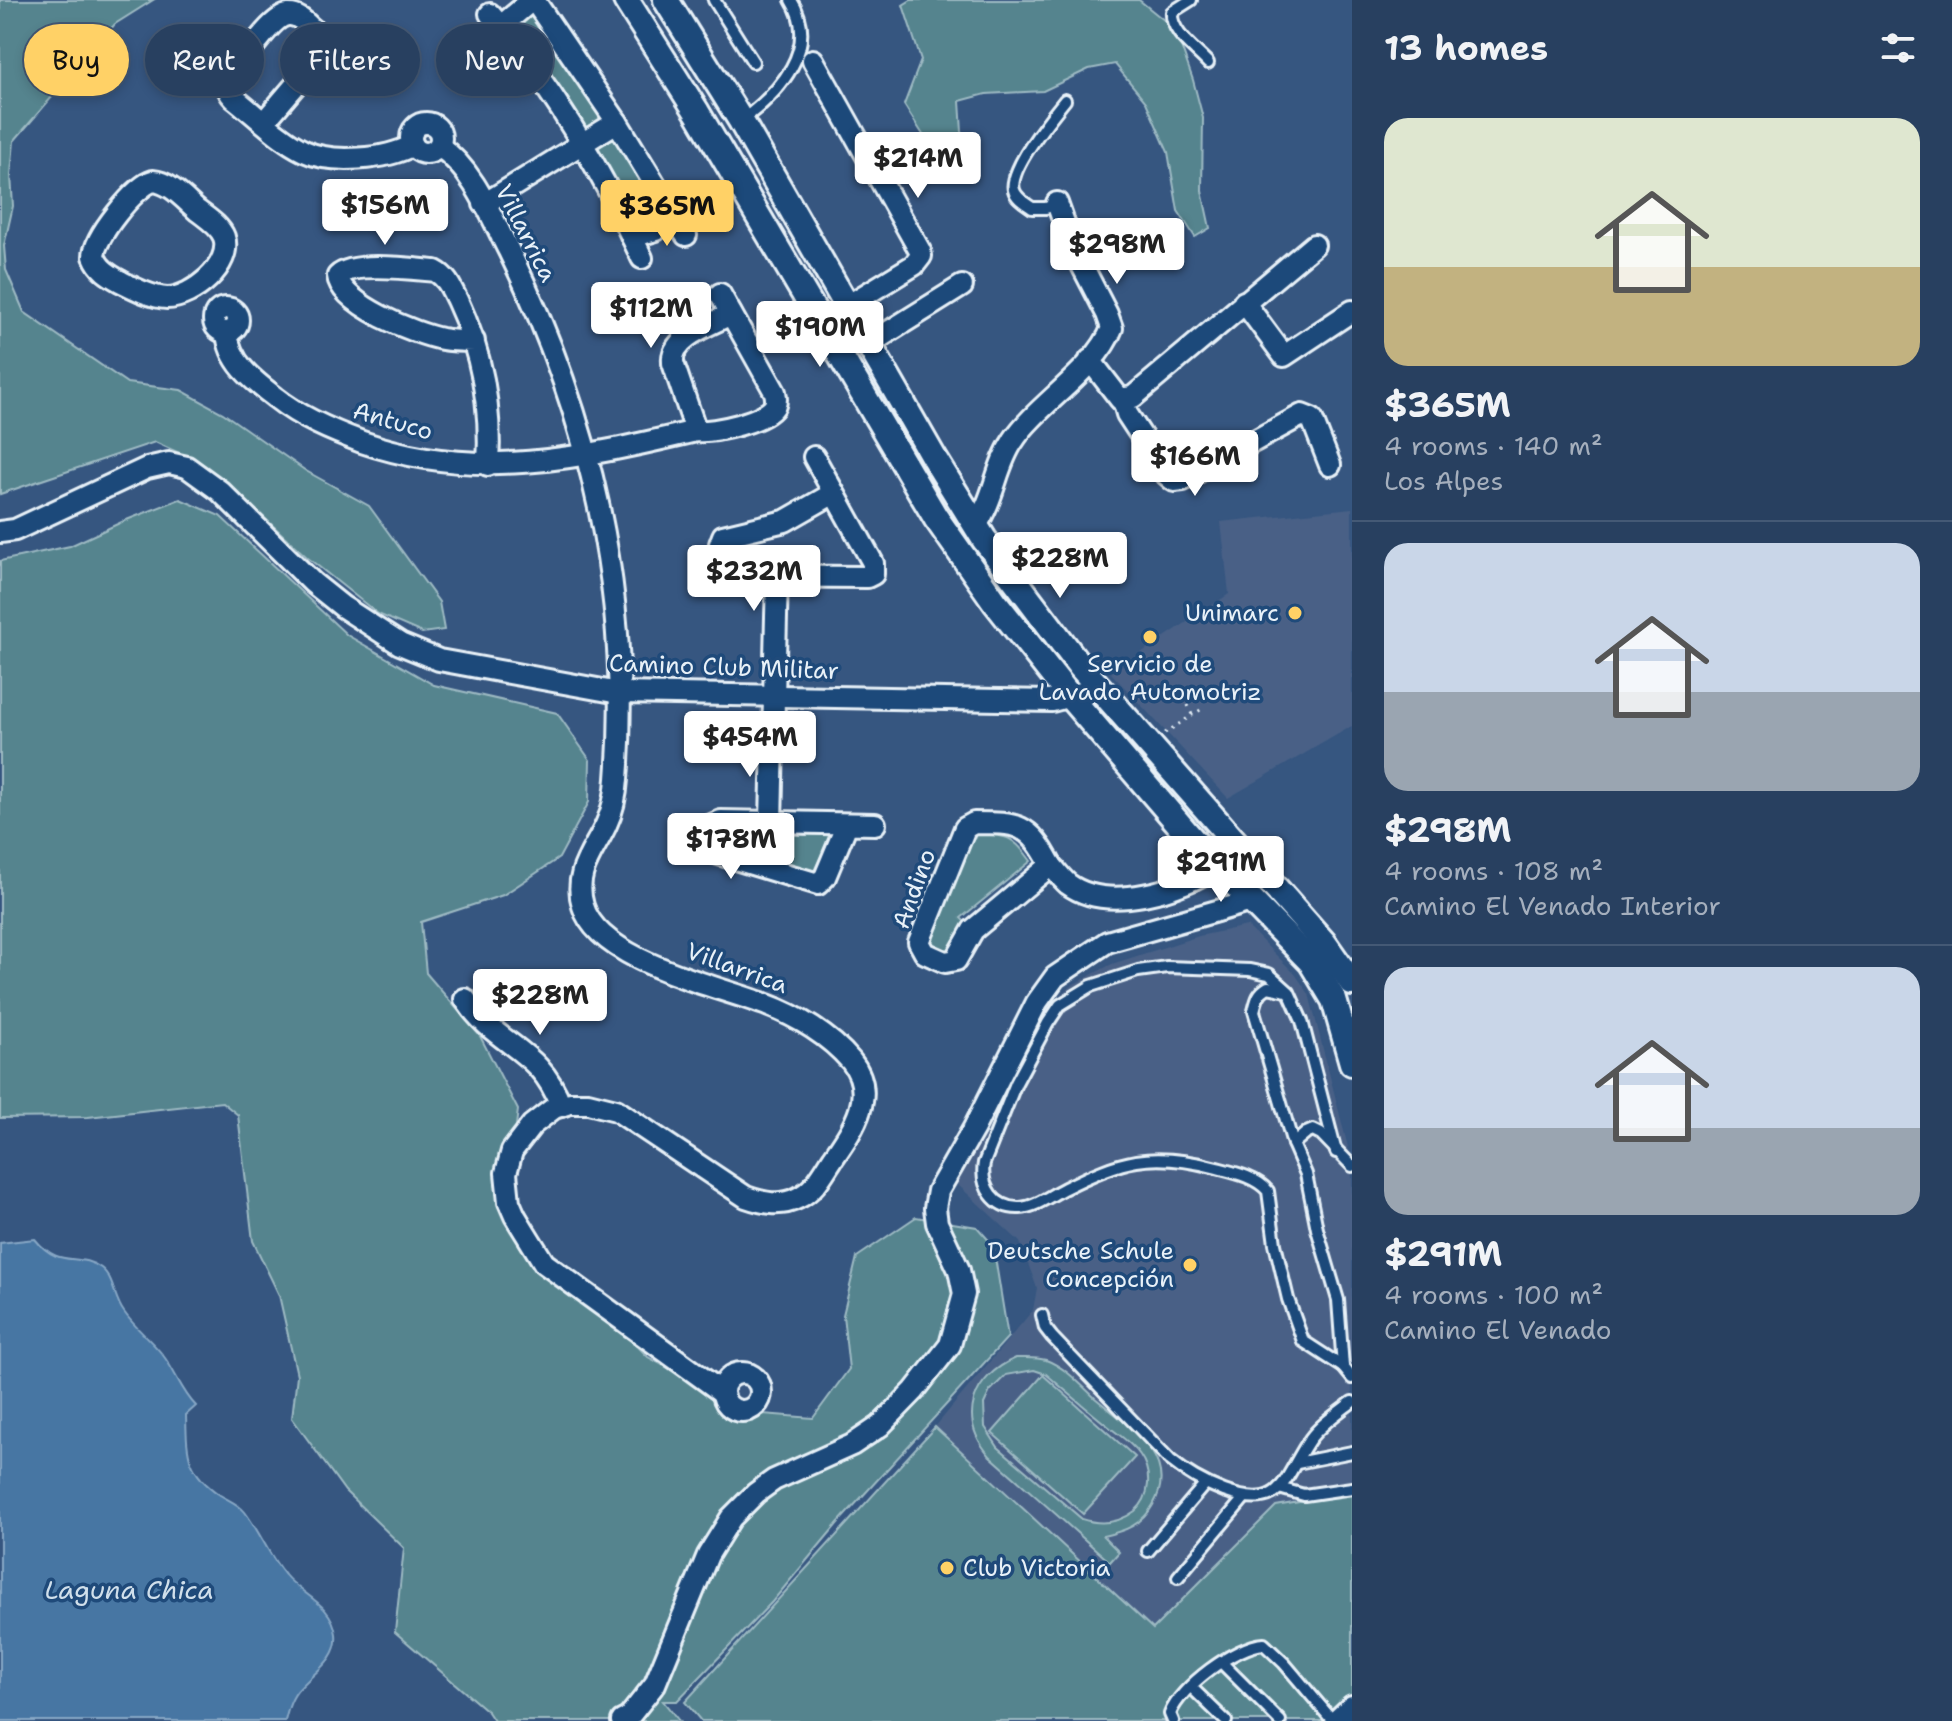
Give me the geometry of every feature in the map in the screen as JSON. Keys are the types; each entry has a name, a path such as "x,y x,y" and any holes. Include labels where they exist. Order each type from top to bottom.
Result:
{"street":[{"path":"642,258 583,143 496,20 533,0 617,122 686,235"},
{"path":"626,0 697,112 929,507 995,602 1070,697 1217,866 1320,973 1339,1013 1352,1063"},
{"path":"666,0 741,121 975,527 1064,645 1324,943 1352,983"},
{"path":"297,16 320,36 322,54 264,122 231,95 228,81 278,18 297,16"},
{"path":"813,60 921,256 914,265 847,306"},
{"path":"697,112 725,95"},
{"name":"Villarrica","path":"264,122 295,146 318,155 379,157 413,145 423,153 432,152 439,146 459,164 484,204 520,274 550,343 587,454 603,520 614,587 619,693 617,776 607,824 584,864 580,879 583,907 591,923 606,937 645,961 699,984 769,1006 805,1024 851,1061 861,1080 862,1105 853,1128 814,1185 795,1200 774,1204 746,1197 616,1110 588,1103 561,1106"},
{"path":"484,204 617,122"},
{"path":"146,183 166,185 221,231 225,240 224,255 203,282 184,295 161,297 119,280 102,270 96,261 94,250 99,239 146,183"},
{"path":"975,527 987,511 1012,441 1090,360 1110,334 1112,324 1073,248 1057,203"},
{"path":"632,237 656,230 671,211"},
{"path":"1123,400 1133,397 1314,245"},
{"path":"474,341 427,335 391,320 349,295 340,285 338,276 343,271 359,267 429,270 440,273 448,282 474,341 487,394 488,465"},
{"name":"Antuco","path":"203,282 219,310 230,308 238,316 237,327 227,332 231,352 243,370 281,402 351,438 408,455 461,464 538,463 709,431 755,419 769,412 776,402 775,392 731,314"},
{"path":"869,344 962,286"},
{"path":"696,431 673,363 673,352 681,342 731,314 720,294"},
{"path":"1244,302 1284,356 1352,311"},
{"path":"1090,360 1115,395 1123,400 1131,420 1174,481 1183,480 1302,415 1312,419 1330,465"},
{"path":"814,457 873,563 874,572 867,577 733,576 722,568 721,538 729,533 785,521 834,493"},
{"name":"Camino Club Militar","path":"0,532 15,530 147,468 169,463 187,467 220,491 313,583 355,616 400,644 439,660 476,669 619,693 1052,701 1100,688"},
{"path":"771,822 777,576"},
{"path":"847,824 823,880 818,884 712,852 704,842 707,827 716,822 875,824"},
{"name":"Andino","path":"1051,865 973,930 956,960 945,962 920,948 919,942 967,826 1008,823 1019,826 1068,884 1087,893 1119,896 1162,893 1198,879 1217,866"},
{"path":"622,1721 628,1718 655,1684 708,1555 731,1518 774,1480 852,1445 880,1426 914,1391 950,1345 964,1294 959,1270 937,1223 935,1208 938,1191 974,1128 1037,1002 1055,977 1107,942 1252,901"},
{"path":"465,999 480,1020 528,1055 544,1072 561,1106 532,1125 518,1141 508,1162 506,1182 509,1202 521,1230 544,1263 556,1274 723,1393"},
{"path":"1334,1721 1352,1706"}],"lane":[{"path":"714,0 753,62"},
{"path":"741,121 780,86 799,47 803,24 791,0"},
{"path":"1191,0 1172,12 1171,19 1175,28 1208,63"},
{"path":"1057,203 1046,208 1032,208 1015,194 1013,181 1033,143 1065,100"},
{"path":"1336,1152 1302,1021 1289,992 1269,974 1194,966 1167,967 1138,971 1091,986 1060,1005 1016,1083 984,1163 984,1182 997,1201 1020,1208 1041,1201 1099,1171 1130,1161 1168,1159 1195,1162 1252,1179 1268,1191 1275,1244 1288,1299 1303,1341 1343,1367 1352,1378"},
{"path":"1289,992 1268,987 1257,996 1254,1011 1293,1144 1306,1174 1317,1229 1338,1300 1343,1367"},
{"path":"1293,1144 1313,1130 1321,1134 1352,1166"},
{"path":"1042,1315 1045,1328 1052,1337 1170,1460 1205,1484 1245,1497 1262,1498 1279,1488 1317,1430 1352,1402"},
{"path":"1297,1463 1352,1452"},
{"path":"1148,1551 1205,1484"},
{"path":"1279,1488 1304,1495 1352,1488"},
{"path":"1178,1577 1245,1497"},
{"path":"1173,1721 1170,1714 1173,1705 1191,1687 1243,1648 1264,1644 1334,1721"},
{"path":"1222,1663 1280,1721"},
{"path":"1191,1687 1226,1721"}],"path":[{"path":"1188,705 1192,715"},
{"path":"1148,744 1205,707"}],"shaded area":[{"path":"1352,508 1352,726 1228,798 1111,673 1229,594 1221,522"},
{"name":"Deutsche Schule Concepción","path":"1247,926 1295,974 1309,994 1352,1163 1352,1493 1276,1506 1153,1629 935,1427 1033,1310 1037,1288 1020,1242 957,1184 1045,1008 1074,984 1112,964 1199,936"}],"green space":[{"path":"0,0 153,0 115,24 24,24 24,96 53,96 14,141 11,175 13,206 4,246 6,270 24,312 127,383 181,390 223,413 306,471 369,506 439,602 444,630 422,633 378,614 308,558 220,477 188,457 155,442 0,494"},
{"path":"911,0 1139,0 1175,29 1193,80 1203,118 1202,191 1210,228 1195,237 1178,211 1168,152 1146,102 1115,64 1089,69 1043,91 986,94 960,101 962,132 950,149 927,141 904,105 921,60 903,5"},
{"path":"529,15 535,16 540,24 519,24"},
{"path":"553,43 660,205 650,222 638,222 631,218 553,91"},
{"path":"180,499 220,516 347,635 434,685 557,713 590,760 589,802 559,858 503,895 421,922 426,973 480,1036 518,1110 509,1180 553,1260 648,1357 749,1413 813,1418 849,1369 843,1315 857,1257 916,1217 977,1227 993,1245 1008,1337 838,1523 772,1602 677,1701 663,1701 679,1721 494,1721 488,1712 395,1632 404,1548 345,1491 292,1418 297,1375 279,1295 253,1241 238,1115 222,1102 88,1117 0,1118 0,561 70,546"},
{"path":"739,826 741,832 806,835 808,828 828,831 831,836 814,871 808,874 718,844 713,839 715,832"},
{"path":"978,834 1009,839 1031,861 961,918 967,924 949,951 942,951 932,945 931,937 972,841"},
{"path":"1016,1358 1031,1358 1046,1360 1060,1367 1134,1431 1155,1457 1160,1472 1160,1488 1153,1505 1144,1518 1132,1526 1103,1536 1119,1552 1110,1562 990,1456 980,1442 972,1414 974,1400 989,1376","holes":["1034,1370 1046,1374 1140,1455 1147,1469 1147,1492 1140,1505 1129,1515 1109,1522 1082,1519 998,1447 985,1427 984,1404 990,1391 1006,1375"]},
{"path":"1043,1375 1135,1457 1083,1514 992,1433"},
{"name":"Club Victoria","path":"935,1427 1153,1629 1276,1506 1352,1493 1352,1700 1330,1721 701,1721 685,1702"}],"water":[{"name":"Laguna Chica","path":"35,1239 52,1254 92,1263 105,1272 124,1312 162,1354 196,1406 186,1415 187,1440 191,1461 200,1478 243,1509 285,1575 329,1615 336,1634 334,1651 294,1695 285,1721 0,1721 0,1243"}],"place":[{"name":"Unimarc","path":"1295,613"},
{"name":"Servicio de Lavado Automotriz","path":"1150,637"},
{"name":"Deutsche Schule Concepción","path":"1190,1265"},
{"name":"Club Victoria","path":"947,1568"}]}
